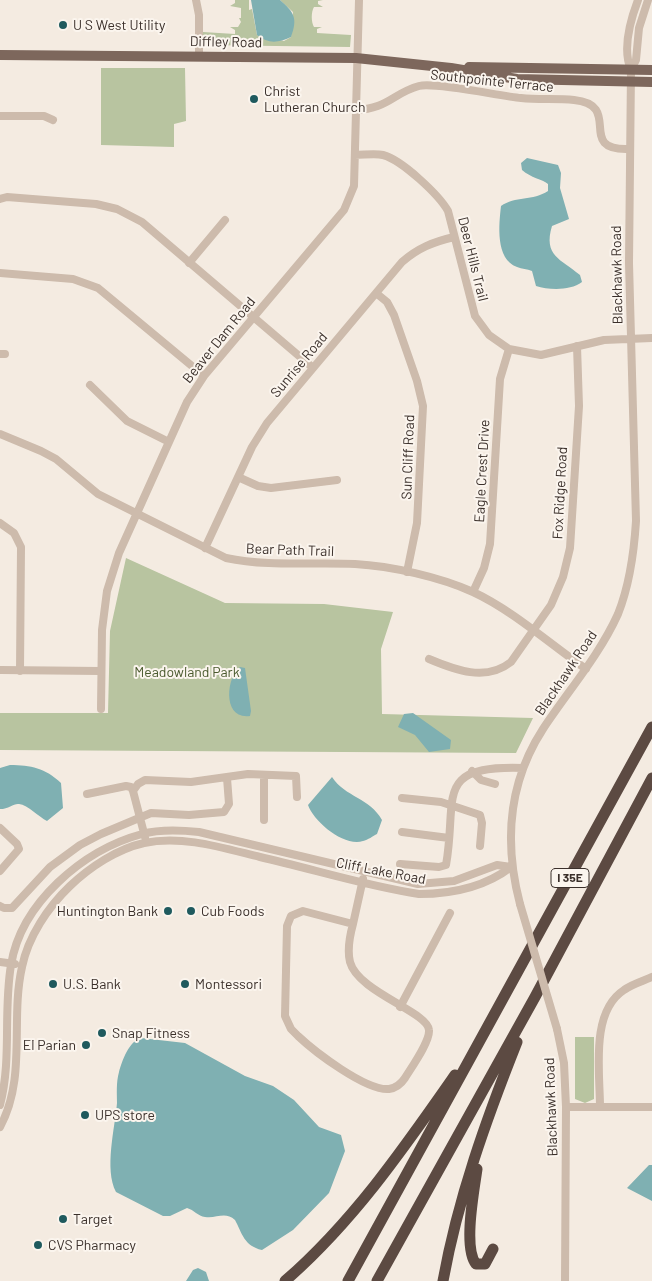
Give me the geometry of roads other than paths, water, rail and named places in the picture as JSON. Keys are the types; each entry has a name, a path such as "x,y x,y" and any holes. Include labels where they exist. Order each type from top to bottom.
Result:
{"highway":[{"name":"I 35E","path":"348,1281 488,1029 652,727"},
{"name":"I 35E","path":"377,1281 534,997 652,778"},
{"path":"443,1281 456,1222 483,1126 534,997"},
{"path":"285,1281 342,1225 392,1165 488,1029"},
{"path":"483,1126 471,1226 470,1257 476,1264 484,1264 493,1249"}],"main road":[{"name":"Diffley Road","path":"0,56 356,58 451,68 517,78 652,82"},
{"name":"Diffley Road","path":"451,68 652,70"}],"street":[{"path":"196,0 199,15 199,56"},
{"name":"Beaver Dam Road","path":"101,709 102,630 107,591 119,553 187,402 204,376 344,210 354,186 359,0"},
{"name":"Blackhawk Road","path":"631,70 627,59 628,40 638,0"},
{"name":"Blackhawk Road","path":"565,1281 566,1107 564,1063 557,1029 511,867 512,816 524,768 542,730 605,640 618,614 634,554 636,521 630,338 630,82 631,70 636,60 639,28 648,0"},
{"name":"Southpointe Terrace","path":"355,110 380,107 419,86 522,98 575,100 592,104 599,113 600,138 606,146 616,150 629,149"},
{"path":"0,116 44,116 53,120"},
{"name":"Deer Hills Trail","path":"356,154 384,155 400,163 442,201 448,211 475,316 488,335 509,349 541,355 604,340 652,338"},
{"path":"0,199 7,197 96,204 117,209 142,222 312,368"},
{"path":"189,263 226,220"},
{"name":"Sunrise Road","path":"205,548 238,477 267,424 376,293 414,252 432,242 454,236"},
{"path":"0,273 73,279 98,288 204,376"},
{"name":"Sun Cliff Road","path":"376,293 387,302 394,315 417,381 423,406 418,523 408,572"},
{"name":"Fox Ridge Road","path":"429,659 460,672 495,672 511,662 534,632 554,598 563,577 570,548 579,406 577,346"},
{"name":"Eagle Crest Drive","path":"473,592 484,568 490,544 500,379 509,349"},
{"path":"90,385 127,421 169,442"},
{"name":"Bear Path Trail","path":"0,434 56,459 85,486 136,514 226,558 247,562 357,564 408,572 447,582 473,592 496,604 586,669"},
{"path":"238,477 258,486 271,488 337,480"},
{"path":"0,523 14,534 20,547 20,670"},
{"path":"0,670 101,671"},
{"path":"400,864 443,867 446,865 451,805 454,790 462,779 472,772 491,768 524,768"},
{"path":"472,772 481,780 495,784"},
{"path":"133,791 138,784 145,780 192,782 227,778 233,775 296,776 298,797"},
{"path":"264,775 264,820"},
{"path":"0,906 12,908 50,866 80,845 146,814 189,815 224,812 229,804 227,778"},
{"path":"87,794 126,786 131,787 141,818 146,843"},
{"path":"402,798 451,805 480,815 482,823 480,846"},
{"path":"0,828 17,844 19,849 0,871"},
{"name":"Cliff Lake Road","path":"0,1106 6,1076 8,995 11,964 23,929 48,894 65,876 99,852 144,834 165,831 199,832 404,881 435,884 454,881 497,865 511,867"},
{"path":"402,832 449,838"},
{"name":"Cliff Lake Road","path":"0,1126 12,1097 16,1070 18,995 22,966 35,933 59,896 78,879 113,855 146,843 193,842 410,893 440,894 460,890 501,875 511,867"},
{"path":"353,924 303,911 293,914 289,919 284,1006 291,1029 301,1039 359,1080 380,1088 391,1089 401,1084 429,1033 424,1020 400,1007 359,978 354,971 349,955 353,924 365,872"},
{"path":"400,1007 450,913"},
{"path":"0,962 22,966"},
{"path":"600,1107 600,1030 606,1010 624,990 652,976"},
{"path":"566,1107 652,1107"}],"water":[{"path":"251,0 280,0 285,4 294,20 291,37 273,42 257,35"},
{"path":"527,158 558,165 561,173 560,188 569,219 552,226 550,244 556,256 580,275 582,282 572,287 553,289 536,286 532,271 510,263 502,249 499,231 501,206 548,191 548,184 522,170 521,163"},
{"path":"240,667 245,668 251,711 250,716 241,715 235,711 229,697 232,679"},
{"path":"413,713 451,740 450,749 429,752 415,735 398,727 404,714"},
{"path":"10,765 37,768 55,778 61,783 63,808 47,821 22,805 17,804 0,809 0,768"},
{"path":"332,777 337,784 377,813 382,820 377,834 369,839 355,842 339,837 316,819 308,805"},
{"path":"141,1038 185,1043 245,1076 273,1086 294,1100 319,1127 341,1135 345,1151 329,1193 293,1230 262,1250 247,1242 235,1220 231,1217 205,1217 187,1208 170,1216 163,1216 116,1192 111,1172 111,1148 117,1103 118,1076 127,1052 133,1043"},
{"path":"649,1165 652,1165 652,1201 627,1188"},
{"path":"198,1268 206,1272 209,1281 186,1281 193,1270"}],"place":[{"name":"U S West Utility","path":"63,25"},
{"name":"Christ Lutheran Church","path":"254,99"},
{"name":"Huntington Bank","path":"168,911"},
{"name":"Cub Foods","path":"191,911"},
{"name":"U.S. Bank","path":"53,984"},
{"name":"Montessori","path":"185,984"},
{"name":"Snap Fitness","path":"102,1033"},
{"name":"El Parian","path":"86,1045"},
{"name":"UPS store","path":"85,1115"},
{"name":"Target","path":"63,1219"},
{"name":"CVS Pharmacy","path":"38,1245"}],"park label":[{"name":"Meadowland Park","path":"187,672"}]}
